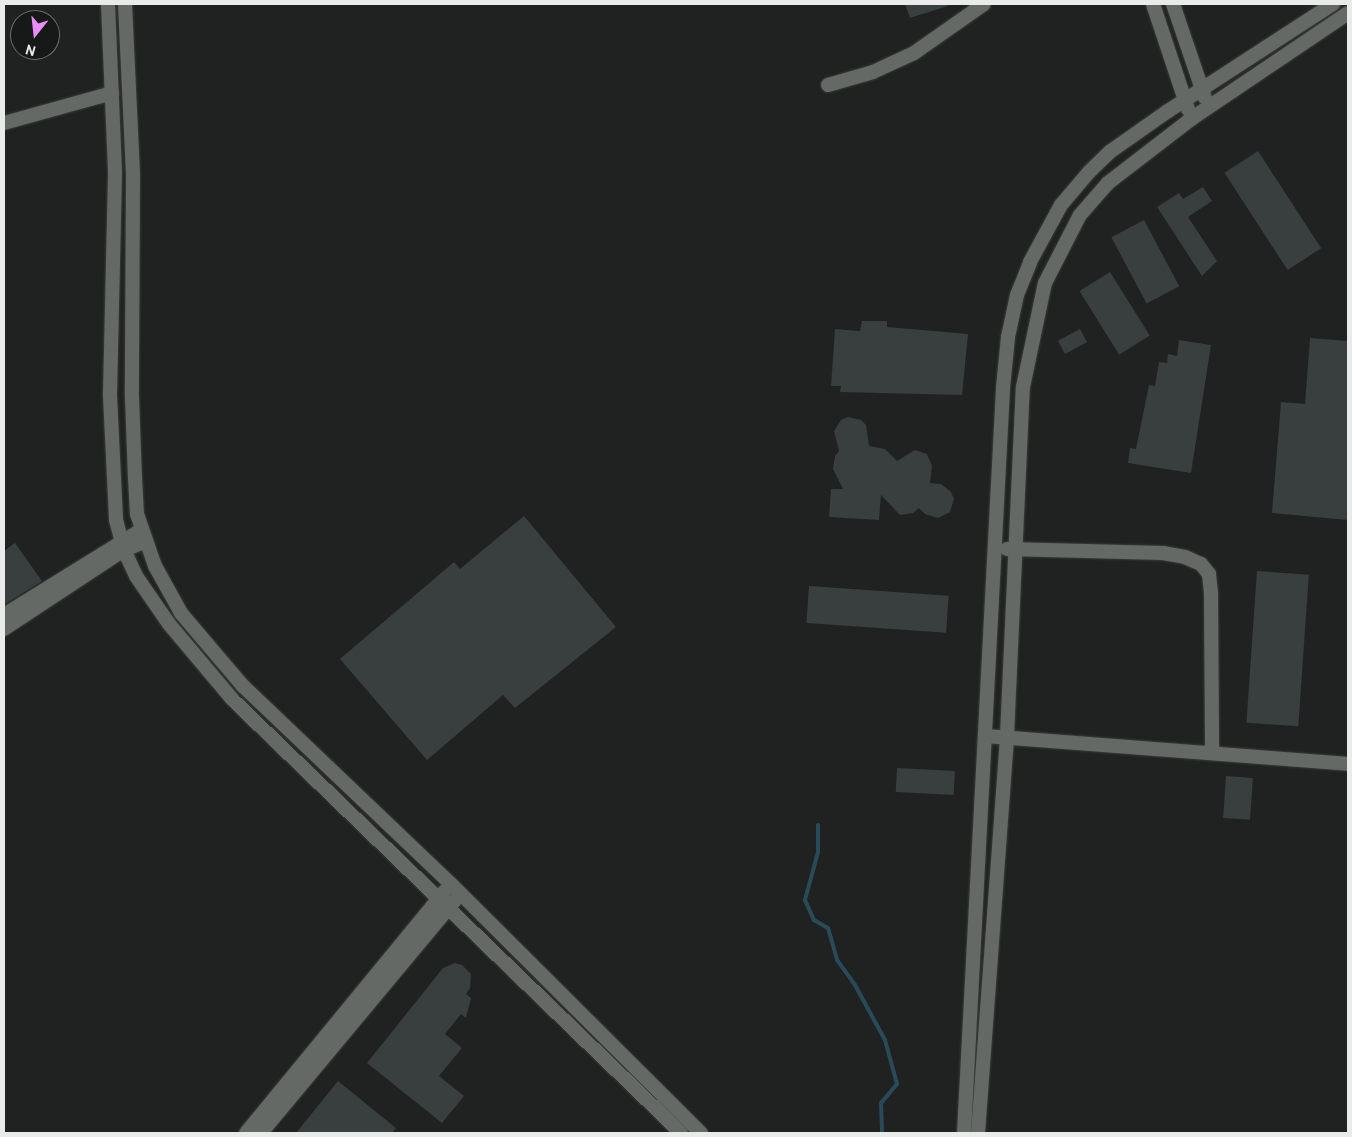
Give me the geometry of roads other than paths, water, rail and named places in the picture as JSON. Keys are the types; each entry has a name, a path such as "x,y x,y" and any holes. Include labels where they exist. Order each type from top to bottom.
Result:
{"street":[{"path":"108,4 115,174 110,396 116,520 122,545 136,576 169,624 248,714 681,1133"},
{"path":"125,4 132,175 132,397 137,514 143,536 181,614 259,702 456,889 701,1133"},
{"path":"828,85 873,72 914,53 984,4"},
{"path":"1153,4 1191,119"},
{"path":"1173,4 1208,108"},
{"path":"964,1133 996,549 1002,388 1008,337 1017,295 1030,262 1061,206 1089,172 1111,152 1185,100 1333,4"},
{"path":"978,1133 1007,736 1023,388 1045,283 1080,214 1095,194 1191,119 1348,12"},
{"path":"110,64 128,64"},
{"path":"4,123 112,93"},
{"path":"4,615 122,545 143,536"},
{"path":"4,629 122,545"},
{"path":"996,549 1163,553 1185,556 1201,564 1208,574 1211,593 1212,753"},
{"path":"248,714 259,702"},
{"path":"986,736 1007,736 1348,764"},
{"path":"246,1133 379,981 456,889"},
{"path":"261,1133 379,981"}],"waterway":[{"path":"818,825 818,852 805,900 814,920 828,928 837,960 855,985 885,1040 897,1084 881,1103 882,1133"}]}
